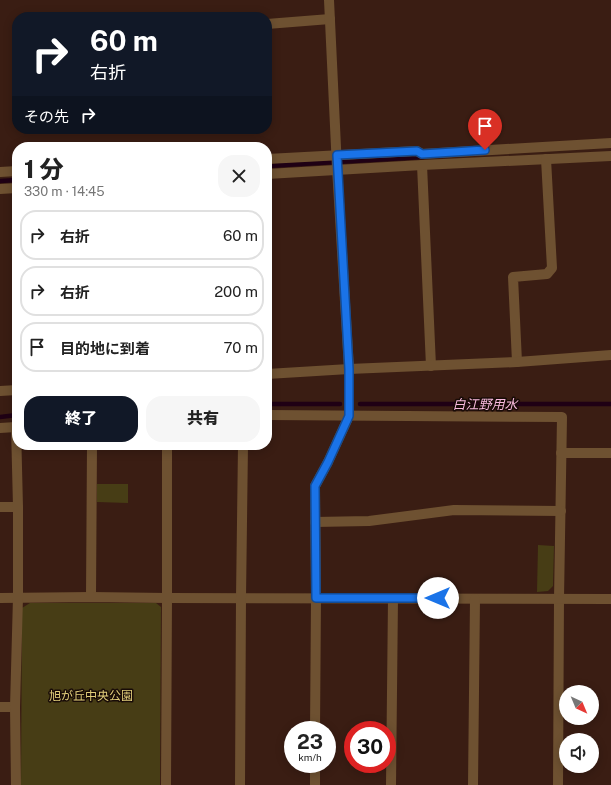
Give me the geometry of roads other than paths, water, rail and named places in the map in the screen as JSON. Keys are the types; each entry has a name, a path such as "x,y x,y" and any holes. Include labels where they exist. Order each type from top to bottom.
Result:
{"street":[{"path":"315,721 315,486 328,462 349,416 349,369 329,0"},
{"path":"272,24 330,19"},
{"path":"272,173 417,151 422,154 611,143"},
{"path":"272,159 337,163 422,165 611,156"},
{"path":"517,362 513,277 547,274 552,268 546,159"},
{"path":"422,165 431,366"},
{"path":"0,172 12,171"},
{"path":"0,189 12,188"},
{"path":"272,374 517,362 611,355"},
{"path":"0,391 12,390"},
{"path":"272,415 562,417 558,785"},
{"path":"0,428 12,427"},
{"path":"16,785 15,707 18,597 17,450"},
{"path":"91,597 92,450"},
{"path":"166,785 167,450"},
{"path":"240,785 243,450"},
{"path":"562,453 611,453"},
{"path":"0,507 18,507"},
{"path":"315,522 369,521 454,510 561,510"},
{"path":"0,598 611,599"},
{"path":"391,785 393,598"},
{"path":"473,785 475,599"},
{"path":"0,707 15,707"},
{"path":"315,773 315,785"}],"waterway":[{"path":"272,166 424,157"},
{"path":"0,181 12,180"},
{"name":"白江野用水","path":"272,404 340,404"},
{"name":"白江野用水","path":"360,404 611,404"},
{"name":"白江野用水","path":"0,417 12,416"}],"park label":[{"name":"旭が丘中央公園","path":"91,696"}]}
